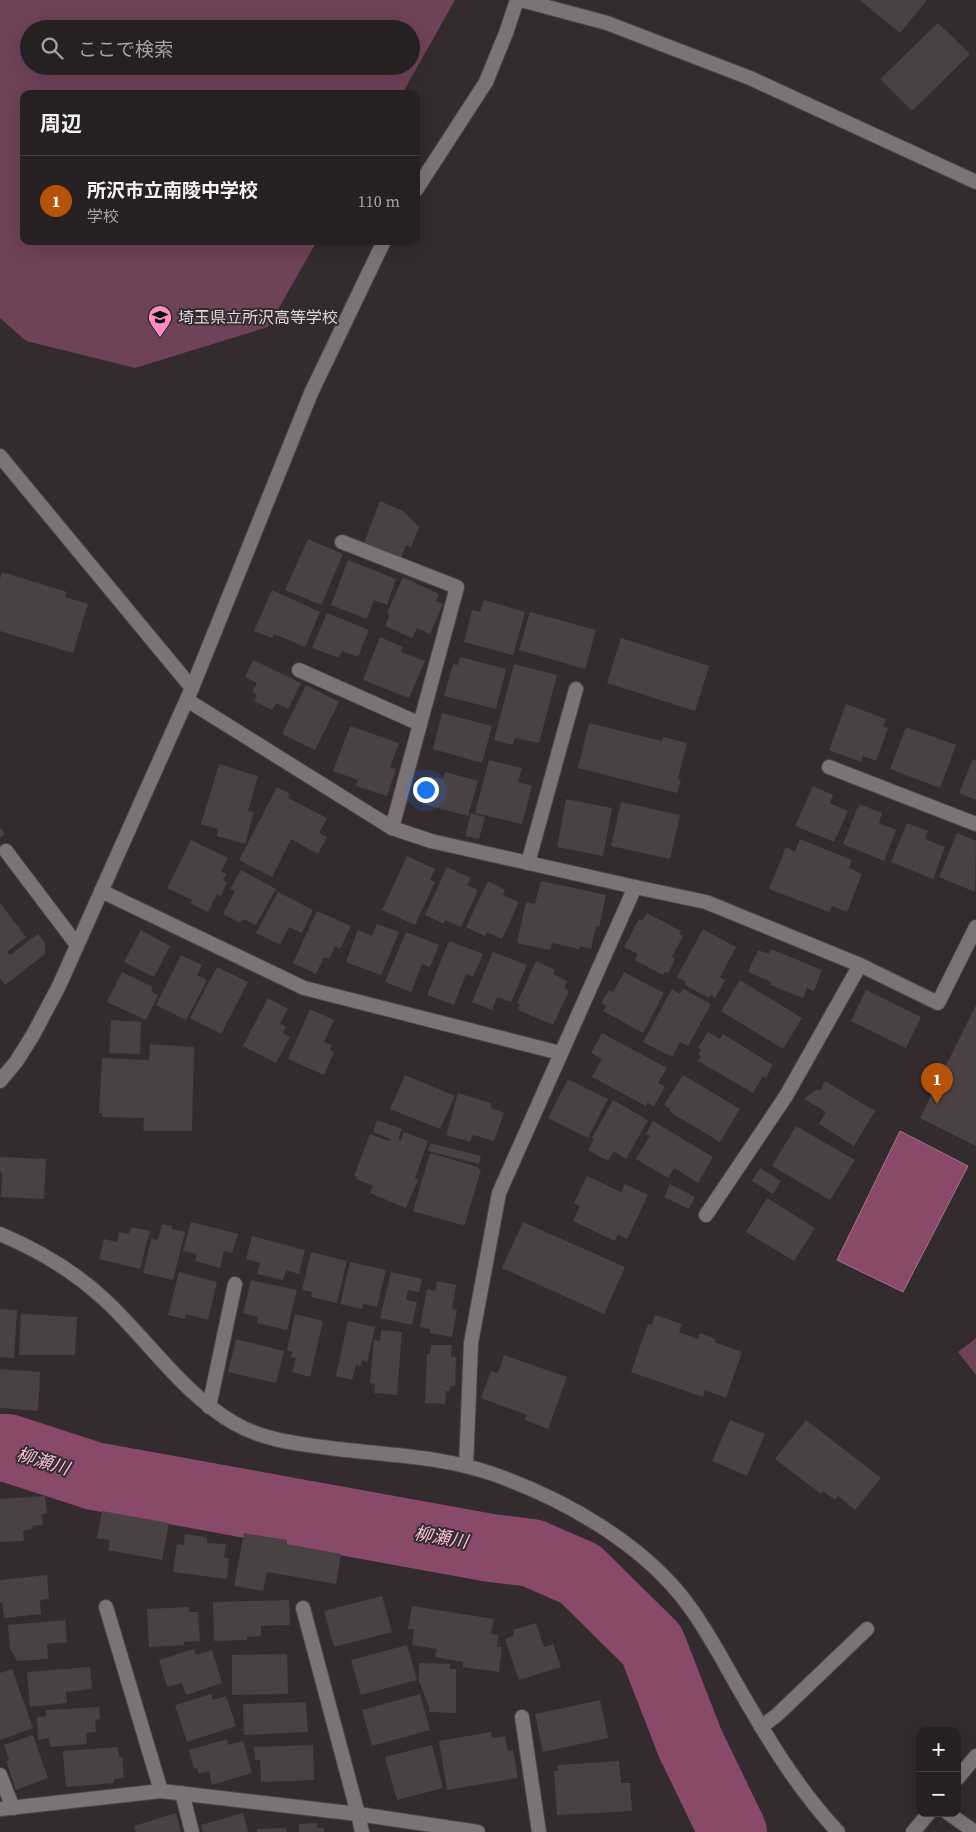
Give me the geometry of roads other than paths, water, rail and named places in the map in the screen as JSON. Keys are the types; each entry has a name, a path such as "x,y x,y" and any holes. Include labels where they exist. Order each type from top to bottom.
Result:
{"street":[{"path":"420,184 486,82 517,0"},
{"path":"521,0 607,23 750,78 976,182"},
{"path":"0,1081 16,1062 33,1035 59,986 189,694 311,393 382,245"},
{"path":"0,456 189,694 392,828 431,841 706,902 860,965 938,1004 976,927"},
{"path":"342,542 457,587 392,828"},
{"path":"299,670 420,724"},
{"path":"528,863 576,689"},
{"path":"829,767 976,824"},
{"path":"6,851 77,945"},
{"path":"466,1466 471,1344 499,1193 635,887"},
{"path":"101,891 304,988 560,1053"},
{"path":"706,1215 786,1096 860,965"},
{"path":"0,1234 31,1247 72,1273 104,1299 184,1383 209,1406 235,1424 256,1434 287,1443 402,1455 466,1466 493,1474 566,1506 628,1545 651,1564 688,1605 707,1633 784,1765 810,1800 838,1832"},
{"path":"209,1406 235,1284"},
{"path":"106,1607 161,1792"},
{"path":"303,1608 362,1832"},
{"path":"761,1727 778,1715 867,1629"},
{"path":"522,1717 539,1832"},
{"path":"961,1774 976,1756"},
{"path":"0,1775 6,1808 161,1792 182,1793 358,1814 478,1832"},
{"path":"182,1793 192,1832"},
{"path":"913,1832 926,1817"},
{"path":"954,1817 975,1832"}],"waterway":[{"name":"柳瀬川","path":"0,1448 8,1448 94,1476 491,1548 532,1553 580,1574 652,1645 690,1743 733,1832"}],"place":[{"name":"埼玉県立所沢高等学校","path":"160,338"},
{"name":"所沢市立南陵中学校","path":"937,1104"}]}
